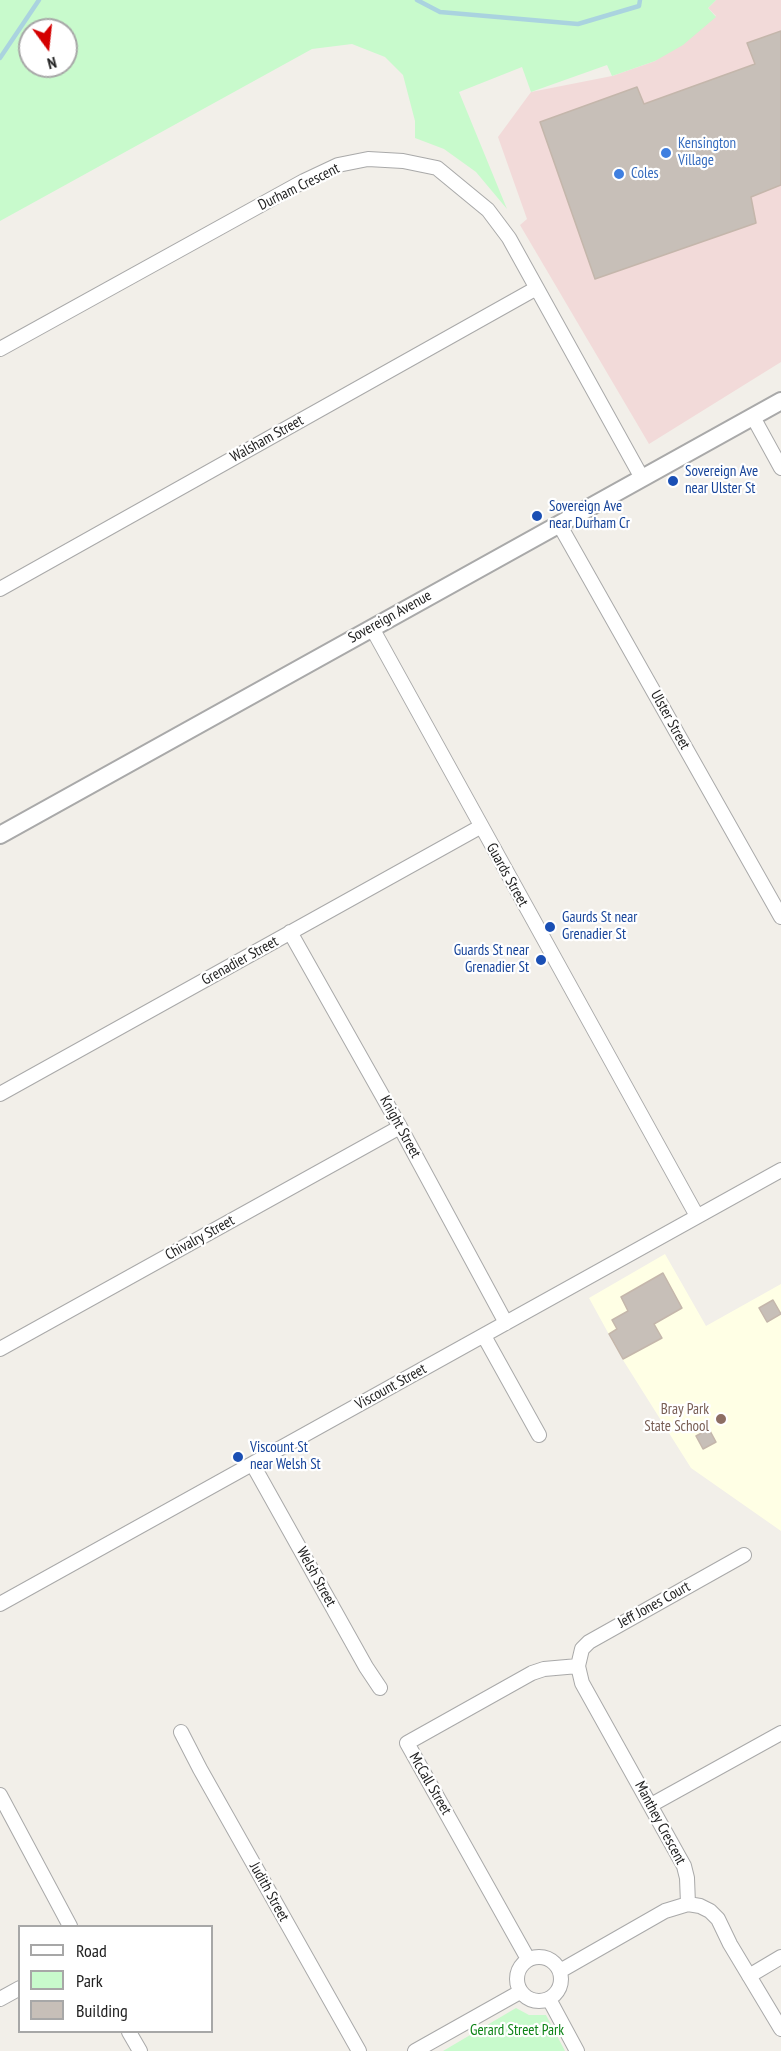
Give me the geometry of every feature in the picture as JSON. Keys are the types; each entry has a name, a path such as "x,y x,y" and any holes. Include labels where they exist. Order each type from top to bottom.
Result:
{"street":[{"name":"Durham Crescent","path":"0,349 304,181 338,165 368,159 403,161 437,168 489,210 509,238 535,289 642,478"},
{"name":"Walsham Street","path":"0,589 535,289"},
{"name":"Sovereign Avenue","path":"0,835 781,401"},
{"path":"753,417 781,468"},
{"name":"Ulster Street","path":"559,524 781,917"},
{"name":"Guards Street","path":"372,628 697,1216"},
{"name":"Grenadier Street","path":"0,1095 480,827"},
{"name":"Knight Street","path":"290,933 400,1127 506,1323"},
{"name":"Chivalry Street","path":"0,1350 400,1127"},
{"name":"Viscount Street","path":"0,1604 781,1170"},
{"path":"484,1336 539,1435"},
{"name":"Welsh Street","path":"253,1465 380,1688"},
{"name":"Jeff Jones Court","path":"578,1666 582,1649 589,1642 744,1555"},
{"name":"Manthey Crescent","path":"578,1666 582,1683 684,1866 688,1904"},
{"name":"McCall Street","path":"528,1959 407,1743 532,1673 544,1669 578,1666"},
{"name":"Judith Street","path":"181,1732 359,2051"},
{"path":"651,1805 781,1733"},
{"path":"0,1795 69,1925"},
{"path":"560,1971 665,1911 688,1904 700,1906 710,1911 718,1919 730,1944 781,2029"},
{"path":"749,1976 781,1957"},
{"path":"546,1958 560,1971 562,1979 560,1987 549,1999 533,2001 520,1992 517,1974 528,1959 546,1958"},
{"path":"0,1999 18,1989"},
{"path":"415,2051 520,1992"},
{"path":"549,1999 577,2051"},
{"path":"130,2033 140,2051"}],"shaded area":[{"path":"716,0 781,0 781,362 649,444 520,225 527,219 498,137 531,92 612,76 655,61 716,16 708,8"},
{"name":"Bray Park State School","path":"665,1254 706,1326 781,1284 781,1531 691,1468 623,1360 589,1298"}],"green space":[{"path":"0,0 716,0 708,8 716,17 683,45 655,61 612,76 607,65 531,92 522,67 459,92 507,209 476,172 444,149 415,138 415,121 403,75 385,57 352,44 312,49 0,221"},
{"name":"Gerard Street Park","path":"516,2008 529,2015 546,2015 565,2051 443,2051"}],"building":[{"name":"Kensington Village","path":"781,31 781,185 751,197 756,223 595,279 540,122 637,87 644,104 755,64 747,43"},
{"path":"663,1273 682,1308 654,1324 662,1338 623,1359 609,1334 617,1329 612,1320 628,1311 621,1297"},
{"path":"773,1300 781,1314 767,1322 759,1308"},
{"path":"709,1429 716,1442 703,1449 696,1436"}],"waterway":[{"path":"0,58 39,0"},
{"path":"417,0 440,12 578,24 639,6 640,0"}],"place":[{"name":"Kensington Village","path":"666,153"},
{"name":"Coles","path":"619,174"},
{"name":"Sovereign Ave near Ulster St","path":"673,481"},
{"name":"Sovereign Ave near Durham Cr","path":"537,516"},
{"name":"Gaurds St near Grenadier St","path":"550,927"},
{"name":"Guards St near Grenadier St","path":"541,960"},
{"name":"Bray Park State School","path":"721,1419"},
{"name":"Viscount St near Welsh St","path":"238,1457"}]}
